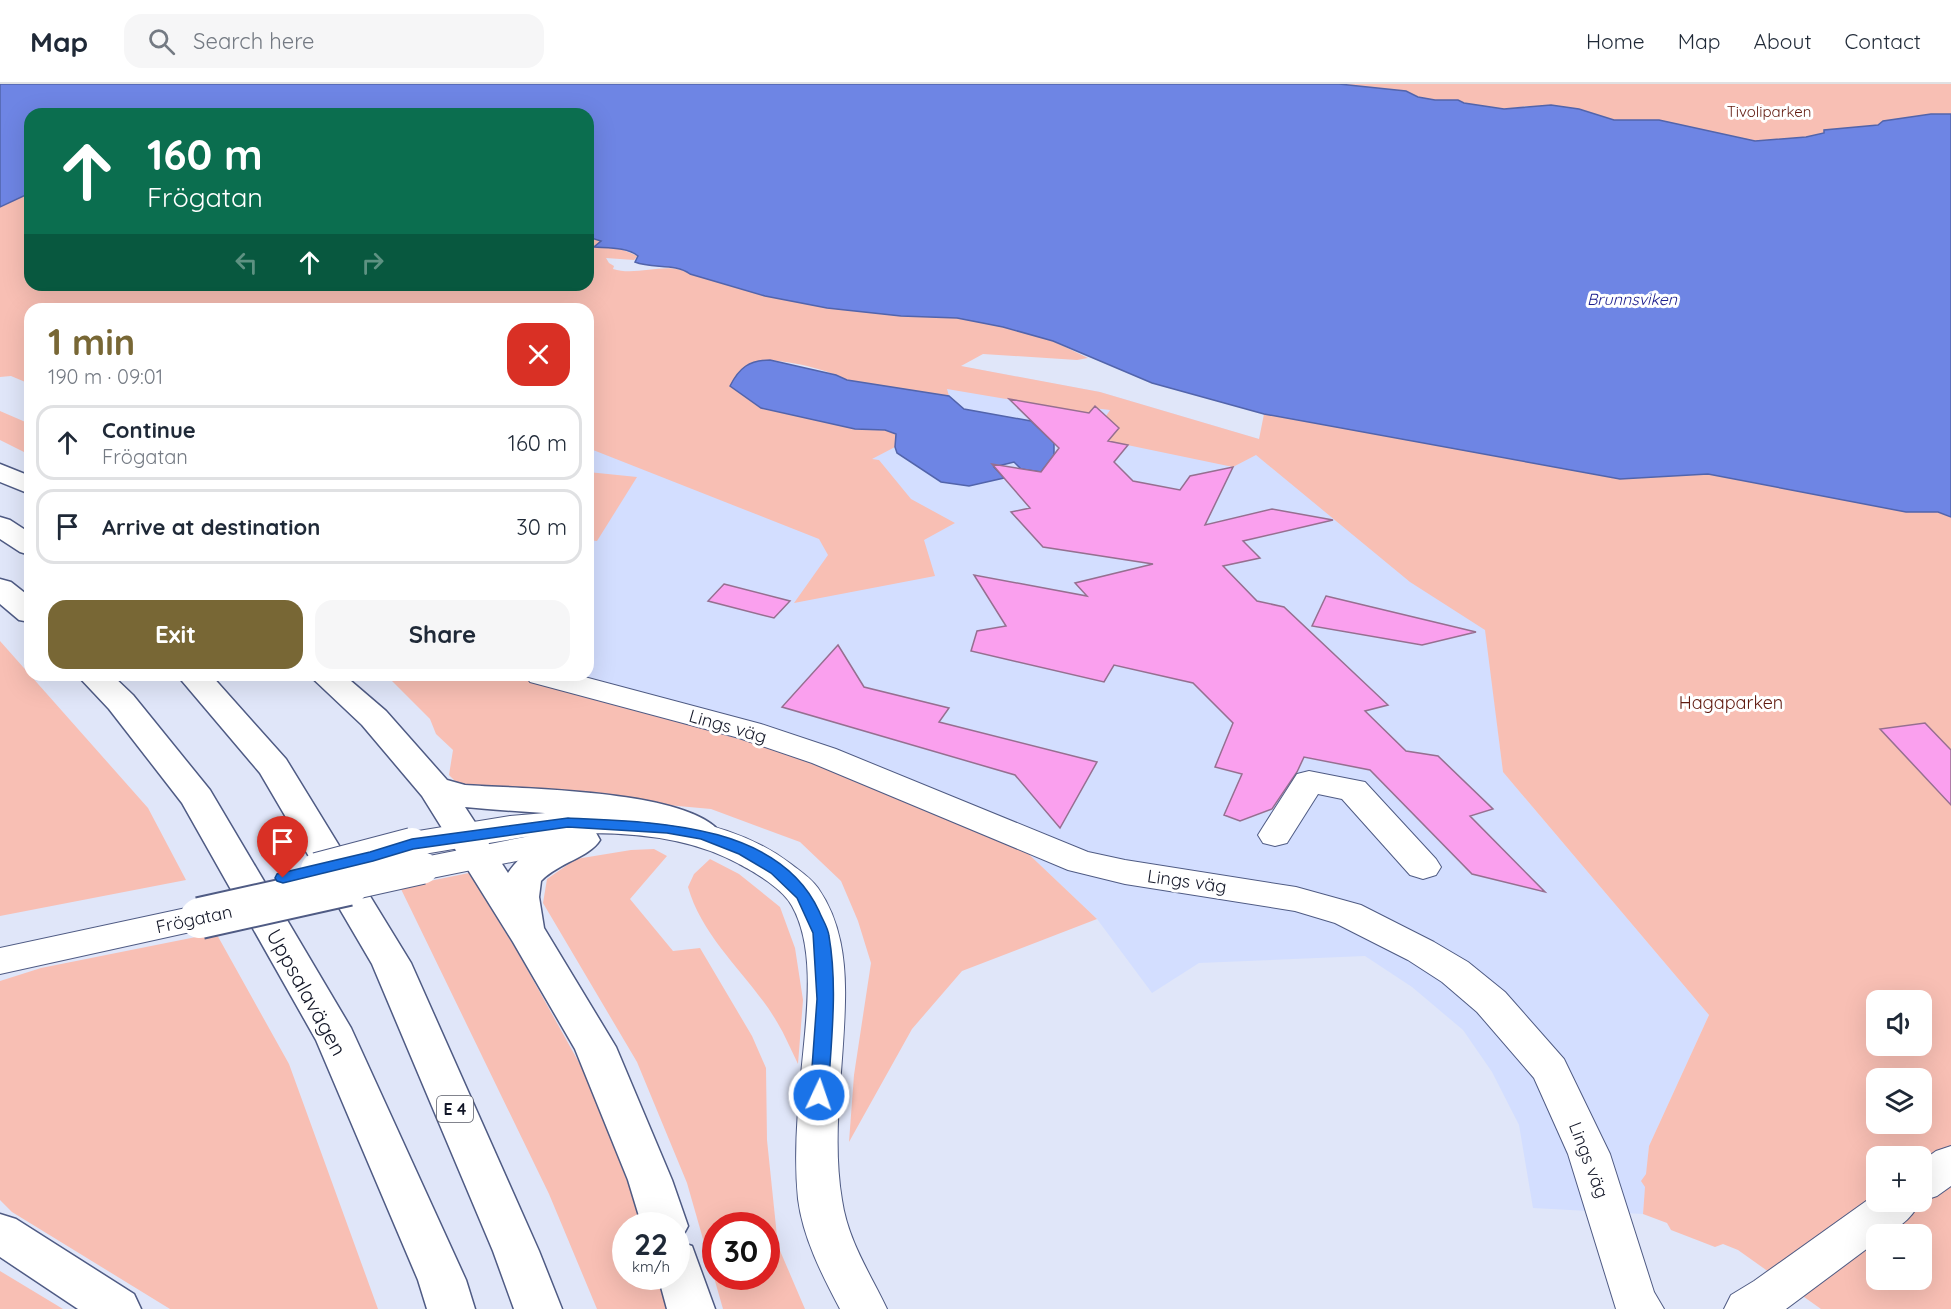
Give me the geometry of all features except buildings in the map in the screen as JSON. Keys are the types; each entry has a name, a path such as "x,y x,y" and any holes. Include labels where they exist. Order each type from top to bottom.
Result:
{"highway":[{"path":"0,472 24,483"},
{"path":"0,526 24,542"},
{"path":"0,588 24,608"},
{"name":"Uppsalavägen","path":"99,681 121,702 197,798 336,1039 442,1280 451,1309"},
{"name":"E 4","path":"198,681 274,767 391,963 516,1251 538,1309"},
{"path":"331,681 374,718 435,789 528,934 594,1047 650,1180 660,1212"},
{"path":"435,789 465,796 620,808 670,817 704,835"},
{"path":"528,934 519,891 526,874 558,849 582,840"},
{"path":"0,1233 117,1309"},
{"path":"685,1290 691,1309"}],"street":[{"name":"Lings väg","path":"563,681 750,731 824,756 1080,862 1125,872 1296,899 1348,914 1421,951 1455,972 1491,1002 1550,1070 1589,1154 1635,1302 1641,1309"},
{"path":"1275,835 1309,782 1353,790 1423,867"},
{"path":"472,846 568,822 667,828 704,835 745,850 776,869 804,895 821,933 826,999 818,1118 820,1202 833,1243 864,1309"},
{"path":"472,846 582,840 610,835 680,837 745,850"},
{"name":"Frögatan","path":"0,961 196,908 417,856 472,846"},
{"name":"Frögatan","path":"0,940 196,908"},
{"path":"1932,1177 1951,1163"},
{"path":"1747,1309 1770,1295 1884,1212"}],"shaded area":[{"path":"960,366 1100,392 1259,439 1486,630 1503,772 1709,1015 1649,1146 1643,1214 1533,1208 1519,1125 1492,1072 1463,1030 1412,987 1365,956 1199,963 1152,993 1097,919 985,813 593,681 594,418"}],"green space":[{"name":"Tivoliparken","path":"1339,84 1951,84 1951,114 1931,114 1883,121 1878,125 1824,130 1824,133 1806,137 1755,141 1659,120 1614,120 1579,109 1528,106 1504,109 1458,100 1418,97 1406,91"},
{"name":"Hagaparken","path":"24,196 24,291 594,291 594,239 602,241 595,246 618,248 638,256 634,260 606,258 614,266 613,269 633,271 673,268 690,274 901,316 957,318 1003,327 1053,341 1088,358 1077,360 983,354 961,366 1100,392 1259,439 1264,414 1620,479 1708,474 1906,512 1938,512 1951,517 1951,1309 1821,1309 1738,1250 1723,1244 1715,1247 1671,1230 1667,1223 1643,1214 1645,1187 1641,1181 1646,1174 1649,1146 1709,1015 1503,772 1485,630 1410,582 1256,455 1233,467 1108,441 1119,428 1106,416 1110,410 1093,408 1089,413 947,389 949,396 847,380 804,366 781,361 759,360 855,429 885,430 897,434 895,447 872,459 879,460 911,499 955,523 924,540 935,576 794,603 828,555 819,539 594,450 594,303 24,303 24,381 11,376 0,377 0,207"},
{"path":"0,411 24,421 24,452 0,440"},
{"path":"594,473 637,477 597,541 594,541"},
{"path":"0,641 24,668 24,681 35,681 148,808 186,880 0,916"},
{"path":"392,681 537,681 777,750 1018,844 1097,919 962,971 912,1029 849,1142 854,1075 871,963 858,921 841,881 800,842 711,809 460,786 449,775 453,750 436,734 430,719"},
{"path":"654,849 667,856 630,899 673,951 700,948 752,1036 766,1068 767,1140 774,1212 702,1212 702,1236 687,1183 637,1062 543,903 547,879 576,859 631,850"},
{"path":"710,859 739,874 780,907 795,948 803,1000 798,1064 780,1027 766,1005 716,941 695,906 688,887 694,874"},
{"path":"469,873 517,951 587,1077 639,1212 612,1212 612,1290 666,1290 672,1309 597,1309 549,1194 400,887"},
{"path":"216,933 289,1064 378,1309 170,1309 12,1212 0,1200 0,981 41,968"},
{"path":"780,1251 805,1309 723,1309 718,1290 780,1290"},
{"path":"0,1271 63,1309 0,1309"}],"water":[{"name":"Brunnsviken","path":"0,84 1339,84 1406,91 1418,97 1458,100 1504,109 1551,105 1579,109 1614,120 1659,120 1755,141 1806,137 1824,133 1824,130 1878,125 1883,121 1931,114 1951,114 1951,517 1938,512 1906,512 1708,474 1620,479 1264,414 1152,383 1053,341 1003,327 957,318 901,316 827,308 765,296 677,268 635,262 638,256 629,251 594,247 601,241 594,239 594,108 24,108 24,196 0,207"},
{"path":"770,360 836,375 847,380 949,396 964,409 1031,421 1054,443 1054,455 1041,472 1021,469 1014,462 994,467 1004,478 969,486 941,482 897,453 896,434 885,430 855,429 761,408 730,386 737,374 750,363"}],"route":[{"path":"283,878 412,844 568,822 667,828 704,835 745,850 776,869 804,895 821,933 826,999 819,1095"}]}
